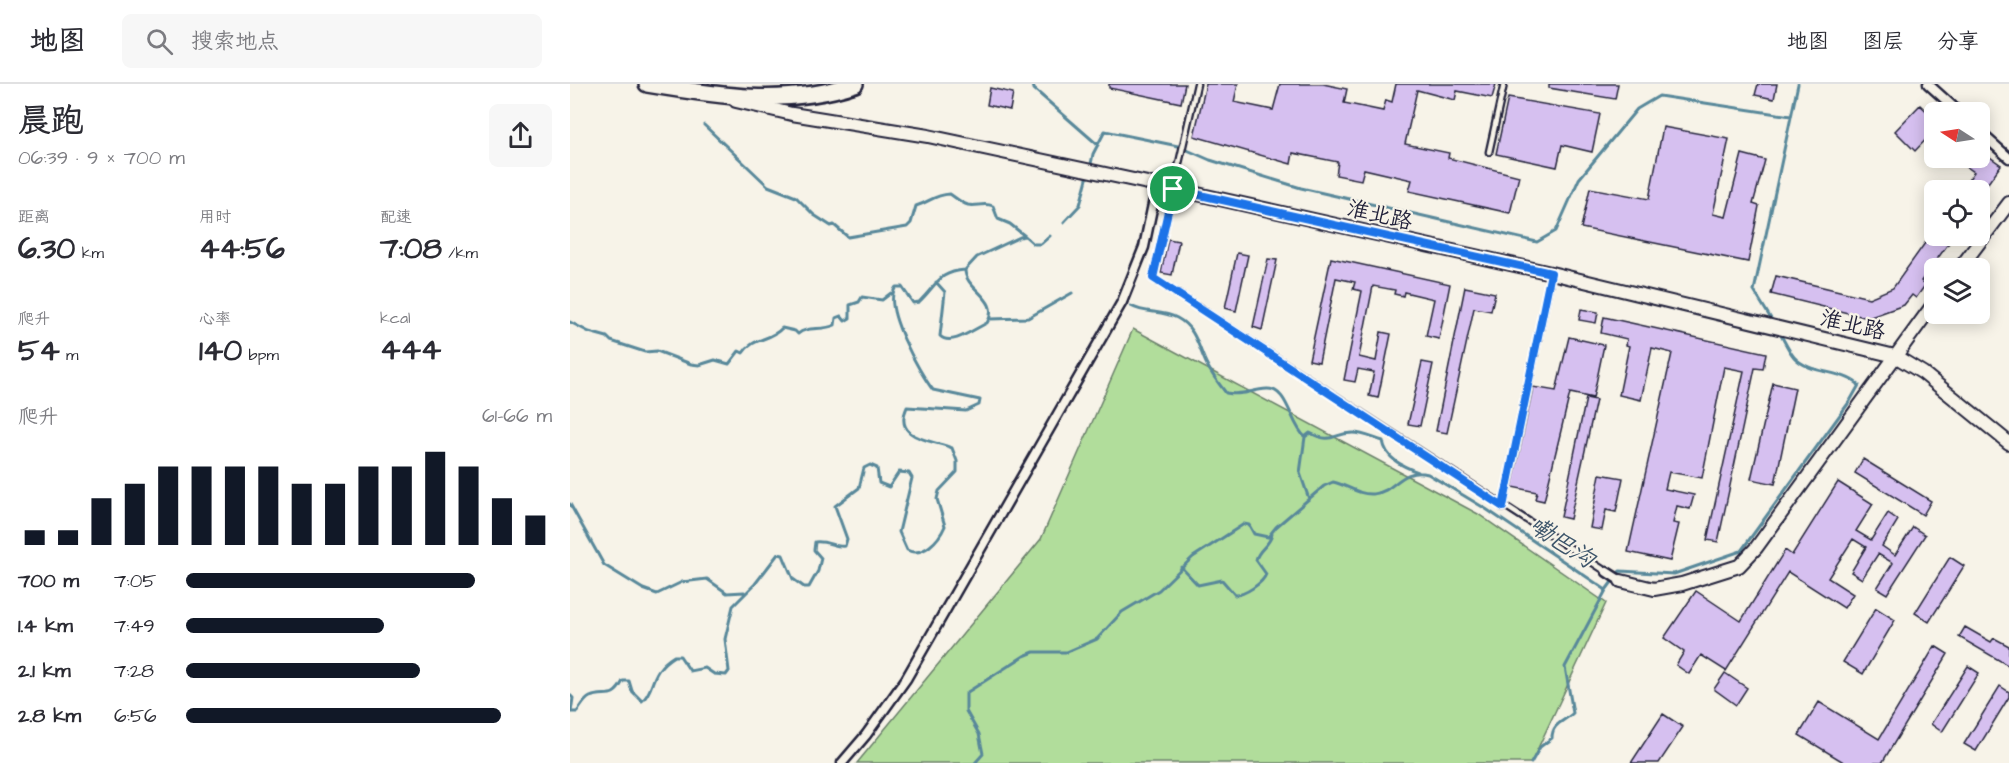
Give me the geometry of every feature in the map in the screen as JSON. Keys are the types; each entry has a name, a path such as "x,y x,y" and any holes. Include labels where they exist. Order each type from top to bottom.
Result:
{"highway":[{"path":"647,84 712,95 770,99 804,98 855,84"}],"street":[{"path":"1928,84 1948,102"},
{"name":"淮北路","path":"712,95 792,114 928,136 1157,185 1551,273 1895,356 1923,373 2009,443"},
{"path":"1990,141 2009,158"},
{"path":"842,763 872,727 906,679 1122,302 1144,247 1157,185"},
{"path":"1968,258 2009,203"},
{"path":"1607,572 1621,581 1653,589 1682,584 1738,566 1756,548 1924,317"}],"lane":[{"path":"1197,84 1188,132 1153,278 1503,507 1607,572"},
{"path":"1490,152 1504,84"},
{"path":"1503,507 1551,273"}],"green space":[{"path":"1133,329 1478,514 1606,603 1531,763 857,763 1041,539"}],"building":[{"path":"1109,84 1185,84 1181,103 1109,88"},
{"path":"1206,84 1238,84 1234,102 1273,110 1280,84 1323,84 1347,89 1344,103 1383,111 1386,100 1392,102 1396,84 1496,84 1492,98 1457,91 1455,100 1417,90 1405,144 1449,153 1448,158 1519,176 1510,213 1409,191 1412,180 1364,169 1361,180 1336,175 1338,162 1293,153 1291,164 1194,136"},
{"path":"1549,84 1618,84 1615,99 1549,88"},
{"path":"1758,84 1777,84 1774,99 1755,95"},
{"path":"990,88 1013,93 1010,110 987,105"},
{"path":"1508,98 1600,114 1592,152 1562,145 1557,167 1496,154"},
{"path":"1920,105 1924,109 1924,142 1915,151 1895,131"},
{"path":"1663,127 1729,139 1713,214 1726,217 1742,154 1765,160 1753,204 1759,206 1748,262 1581,228 1590,188 1649,199"},
{"path":"1990,157 2001,165 1990,180 1968,180 1974,172 1968,168 1990,168"},
{"path":"1168,239 1179,241 1172,275 1161,273"},
{"path":"1924,244 1947,246 1938,258 1924,258 1924,277 1921,281 1924,283 1924,287 1916,298 1912,295 1904,305 1868,318 1771,294 1776,276 1869,298 1893,288"},
{"path":"1237,253 1248,255 1236,311 1225,308"},
{"path":"1331,258 1450,284 1439,339 1426,336 1434,299 1404,292 1403,296 1394,294 1395,290 1373,286 1359,357 1376,361 1381,332 1391,334 1378,398 1369,396 1374,372 1358,369 1355,382 1344,380 1362,291 1353,289 1355,282 1336,278 1319,362 1309,360"},
{"path":"1268,259 1277,260 1262,330 1253,327"},
{"path":"1465,287 1495,293 1491,311 1474,308 1447,433 1436,431"},
{"path":"1581,309 1598,312 1596,323 1579,320"},
{"path":"1604,317 1766,353 1763,369 1755,368 1718,542 1707,540 1744,371 1724,367 1702,478 1669,472 1665,489 1694,495 1690,509 1677,506 1673,523 1679,524 1670,561 1628,552 1672,353 1652,348 1641,400 1619,395 1629,346 1626,345 1627,339 1601,333"},
{"path":"1569,337 1604,345 1593,398 1570,393 1544,501 1535,499 1537,492 1512,487 1533,387 1556,391"},
{"path":"1422,362 1433,364 1420,426 1408,424"},
{"path":"1773,383 1795,388 1775,484 1751,479"},
{"path":"1586,398 1596,400 1570,519 1561,517"},
{"path":"1863,459 1931,501 1923,515 1855,473"},
{"path":"1600,474 1623,478 1616,512 1606,510 1602,530 1590,528"},
{"path":"1838,482 1873,504 1856,531 1871,540 1888,513 1898,520 1882,546 1895,555 1913,527 1925,535 1887,594 1877,588 1893,563 1878,554 1862,579 1851,572 1866,547 1853,539 1828,578 1853,594 1844,608 1788,572 1726,671 1701,655 1689,674 1676,665 1684,652 1664,638 1696,591 1741,621 1785,550 1792,555"},
{"path":"1950,557 1964,566 1929,622 1915,613"},
{"path":"1876,608 1895,620 1863,674 1843,662"},
{"path":"1965,627 1991,642 1994,638 2009,646 2009,666 1959,637"},
{"path":"1935,646 1948,654 1882,763 1845,763 1799,735 1819,702 1879,739"},
{"path":"1968,666 1979,673 1942,732 1931,724"},
{"path":"1725,673 1747,688 1736,705 1714,689"},
{"path":"2000,686 2009,692 2009,697 1976,751 1964,744"},
{"path":"1663,714 1683,727 1659,763 1631,763"}],"waterway":[{"path":"1033,84 1034,89 1098,145"},
{"name":"嘞巴沟","path":"1773,322 1754,291 1798,84"},
{"path":"1090,169 1093,154 1105,131 1178,146 1210,160 1301,188 1537,242 1556,231 1579,179 1637,109 1659,96 1791,116"},
{"path":"704,125 768,186 796,197 814,215 831,226 834,225 848,237 907,227 911,223 916,206 950,194 968,205 993,206 998,219 1010,224 1025,236"},
{"path":"1064,222 1080,205 1088,175"},
{"path":"570,695 573,698 571,712 577,712 590,697 612,693 623,681 629,681 632,691 642,701 660,668 674,656 680,656 690,671 705,668 714,674 726,675 729,671 725,639 733,606 755,584 778,554 783,555 793,579 804,587 809,587 818,571 821,558 814,550 815,542 845,546 847,539 835,506 859,488 864,468 870,465 877,468 879,483 889,487 899,472 909,473 912,478 899,532 907,550 919,552 935,542 945,526 937,499 939,491 957,472 957,461 952,448 917,437 910,432 905,426 904,418 907,407 966,411 979,405 980,400 933,390 912,355 898,323 893,296 896,287 902,287 913,303 919,302 939,280 949,273 965,270 977,257 1020,237 1025,236 1034,244 1041,244 1050,236"},
{"path":"936,282 945,292 940,336 945,339 963,336 987,323 990,315 987,301 971,283 965,270"},
{"path":"570,322 589,332 607,337 611,341 645,352 657,351 691,364 699,365 715,360 729,364 739,351 743,353 752,344 773,335 782,328 798,334 805,330 830,327 835,325 836,318 841,316 845,321 850,318 850,305 859,302 862,297 882,300 891,293"},
{"path":"990,319 1028,318 1072,293"},
{"path":"1131,306 1165,314 1183,322 1196,338 1209,369 1226,393 1267,389 1280,394 1305,437"},
{"name":"嘞巴沟","path":"1531,763 1540,747 1552,738 1556,726 1573,713 1565,667 1606,590 1620,571 1674,574 1741,551 1850,401 1859,385 1844,376 1817,370 1801,363 1794,357 1779,332"},
{"path":"1305,437 1310,433 1324,438 1346,433 1368,436 1383,441 1391,457 1418,472"},
{"path":"1305,437 1300,473 1309,499"},
{"name":"嘞巴沟","path":"975,763 983,754 979,734 966,711 966,693 1024,656 1034,652 1067,652 1097,639 1122,612 1159,590 1193,557 1244,524 1249,525 1254,534 1268,537 1276,527 1324,486 1333,482 1362,493 1373,494 1387,489 1411,474 1428,474 1486,509 1606,590"},
{"path":"570,504 604,565 643,589 657,594 682,582 707,579 727,593 744,592"},
{"path":"1181,567 1198,585 1222,580 1235,595 1244,593 1258,585 1266,574 1256,560 1272,534"}],"route":[{"path":"1173,189 1551,273 1503,507 1153,278 1173,189"}]}
